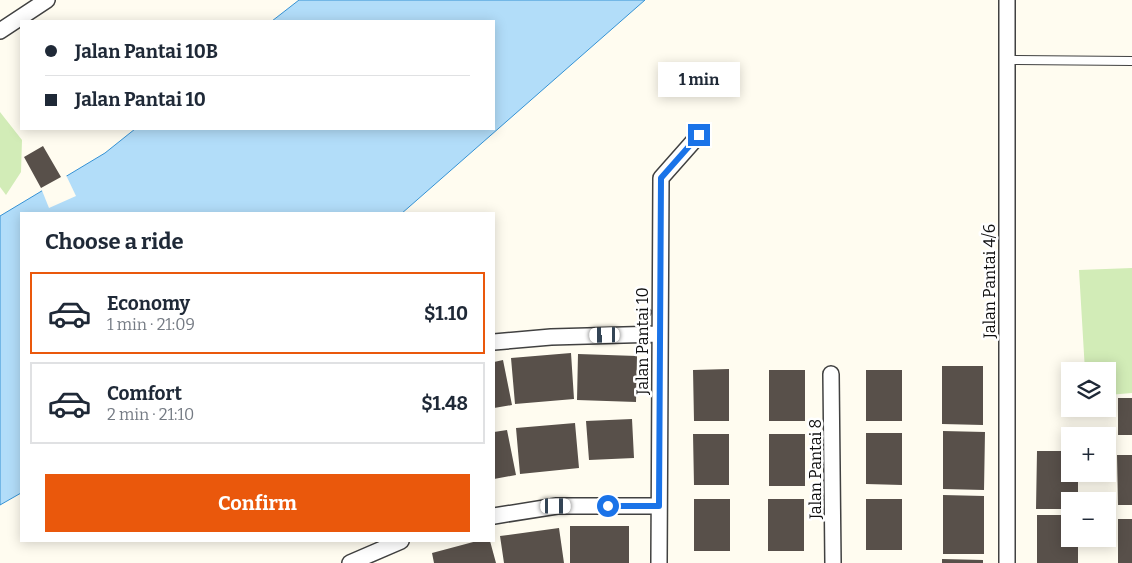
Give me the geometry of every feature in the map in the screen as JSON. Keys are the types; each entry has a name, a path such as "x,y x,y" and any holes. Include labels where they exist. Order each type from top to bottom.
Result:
{"street":[{"path":"0,30 47,0"},
{"name":"Jalan Pantai 4/6","path":"1007,0 1007,563"},
{"name":"Jalan Pantai 10","path":"659,563 661,178 699,135"},
{"path":"495,342 551,337 660,334"},
{"name":"Jalan Pantai 8","path":"832,374 833,563"},
{"path":"495,516 556,506 659,506"},
{"path":"350,563 399,542"}],"lane":[{"path":"1007,60 1132,61"}],"green space":[{"path":"0,112 22,140 21,172 6,195 0,187"},
{"path":"1132,268 1132,393 1116,394 1116,362 1084,362 1079,270"}],"water":[{"path":"299,0 645,0 403,212 20,212 20,494 0,505 0,216 105,153 134,130 495,130 495,20 273,20"}],"pier":[{"path":"66,175 76,196 49,208 41,188"}],"building":[{"path":"43,146 61,177 41,188 24,157"},
{"path":"647,306 654,312 646,320 639,314"},
{"path":"571,353 574,399 515,404 511,358"},
{"path":"578,354 637,356 636,402 577,400"},
{"path":"503,360 512,405 495,408 495,362"},
{"path":"942,366 983,366 983,425 942,424"},
{"path":"729,369 729,421 694,421 693,370"},
{"path":"769,370 805,370 805,421 769,421"},
{"path":"866,370 902,370 902,421 866,421"},
{"path":"1118,398 1132,398 1132,435 1118,435"},
{"path":"632,419 634,458 589,460 586,421"},
{"path":"575,423 579,468 520,474 516,428"},
{"path":"507,430 516,475 495,479 495,432"},
{"path":"943,431 985,432 984,490 943,489"},
{"path":"866,433 902,433 902,485 866,484"},
{"path":"693,434 729,434 729,485 694,485"},
{"path":"769,434 805,434 805,486 769,486"},
{"path":"1037,451 1061,451 1061,482 1078,482 1078,492 1061,492 1061,509 1036,509"},
{"path":"1117,455 1132,455 1132,505 1118,505"},
{"path":"943,495 984,496 984,554 943,554"},
{"path":"694,499 730,499 730,551 694,551"},
{"path":"768,499 804,499 804,551 768,551"},
{"path":"866,499 902,499 902,550 866,550"},
{"path":"1037,515 1061,515 1061,547 1078,547 1078,563 1037,563"},
{"path":"1118,519 1132,519 1132,563 1118,563"},
{"path":"570,526 629,526 629,563 570,563"},
{"path":"559,528 564,563 504,563 500,536"},
{"path":"473,542 490,542 496,563 434,563 432,553"},
{"path":"942,559 983,560 983,563 942,563"}],"route":[{"path":"608,506 659,506 661,178 699,135"}]}
